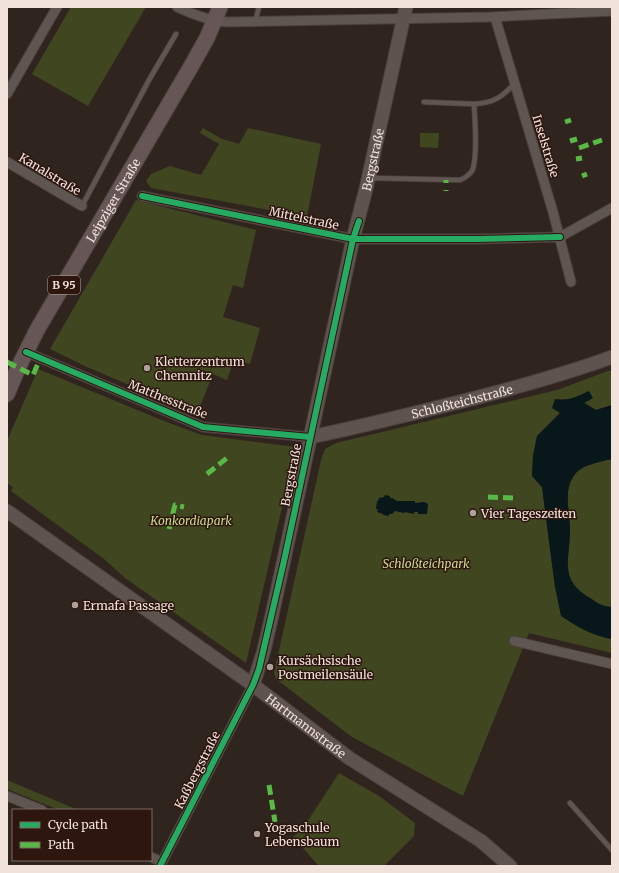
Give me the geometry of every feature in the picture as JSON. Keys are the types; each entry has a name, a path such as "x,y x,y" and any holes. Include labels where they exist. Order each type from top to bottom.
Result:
{"main road":[{"name":"Leipziger Straße","path":"7,394 26,352 46,314 180,87 207,38 220,7"},
{"name":"Bergstraße","path":"253,685 271,622 353,239 359,221 369,178 405,13"},
{"name":"Schloßteichstraße","path":"310,437 354,428 489,394 612,357"},
{"name":"Hartmannstraße","path":"7,511 253,685 349,758 481,841 510,866"}],"street":[{"path":"7,94 57,7"},
{"path":"177,7 194,15 214,21 255,22 405,13 495,17 612,11"},
{"name":"Inselstraße","path":"495,17 560,237 571,282"},
{"name":"Kanalstraße","path":"7,162 82,206"},
{"name":"Mittelstraße","path":"142,196 353,239 560,237"},
{"path":"560,237 612,208"},
{"name":"Matthesstraße","path":"26,352 203,427 310,437"},
{"path":"514,641 612,664"},
{"name":"Kaßbergstraße","path":"161,864 253,685"},
{"path":"7,796 40,809"},
{"path":"152,858 161,864"}],"lane":[{"path":"255,22 258,7"},
{"path":"82,206 149,80 176,34"},
{"path":"424,102 487,104 496,100 507,92 515,83"},
{"path":"369,178 460,180 465,178 472,172 475,162 474,104"},
{"path":"570,803 612,850"}],"green space":[{"path":"71,7 146,7 88,106 32,74"},
{"path":"203,128 222,139 239,144 248,128 321,144 307,217 151,188 146,181 151,174 170,166 201,175 219,144 200,133"},
{"path":"420,133 439,133 438,148 420,147"},
{"path":"136,200 256,230 243,288 233,285 223,317 260,328 250,364 234,360 227,380 213,374 197,414 87,367 50,349"},
{"name":"Konkordiapark","path":"38,369 202,435 296,447 246,663 125,578 104,559 11,491 13,487 7,483 7,441"},
{"name":"Schloßteichpark","path":"612,370 612,405 596,410 583,402 589,391 573,398 555,399 560,413 537,436 533,456 532,476 542,487 555,587 605,638 612,639 612,653 529,633 463,796 352,737 276,679 274,673 321,460 325,449 336,443 557,390"},
{"path":"612,459 612,607 595,602 573,584 568,568 570,529 568,493 572,479 579,470 593,464"},
{"path":"339,773 379,796 415,823 414,836 384,866 319,866 293,837 303,828"},
{"path":"7,780 76,809 57,809 7,789"}],"shaded area":[{"path":"589,391 593,398 584,403 596,410 612,405 612,459 593,464 579,470 569,486 568,500 570,540 568,568 573,584 580,591 595,602 612,607 612,639 598,636 573,624 561,616 555,587 542,487 532,476 533,456 537,436 560,413 552,408 555,399 569,399"},
{"path":"385,495 390,496 390,498 393,498 396,501 415,501 415,503 424,502 428,504 427,514 418,514 418,512 414,512 414,514 395,511 392,514 389,514 389,516 383,515 377,512 378,509 376,509 377,501"}],"marked path":[{"path":"565,122 571,120"},
{"path":"570,141 577,139"},
{"path":"579,148 602,140"},
{"path":"576,159 582,158"},
{"path":"582,176 587,174"},
{"path":"7,362 33,375 40,359"},
{"path":"207,474 227,458"},
{"path":"488,497 513,498"},
{"path":"169,529 175,505 184,507"},
{"path":"269,785 275,822"}],"cycle path":[{"path":"142,196 353,239 560,237"},
{"path":"160,866 253,685 259,669 284,561 353,239 359,221"},
{"path":"26,352 203,427 310,437"}],"place":[{"name":"Kletterzentrum Chemnitz","path":"147,368"},
{"name":"Vier Tageszeiten","path":"473,513"},
{"name":"Ermafa Passage","path":"75,605"},
{"name":"Kursächsische Postmeilensäule","path":"270,667"},
{"name":"Yogaschule Lebensbaum","path":"257,834"}]}
